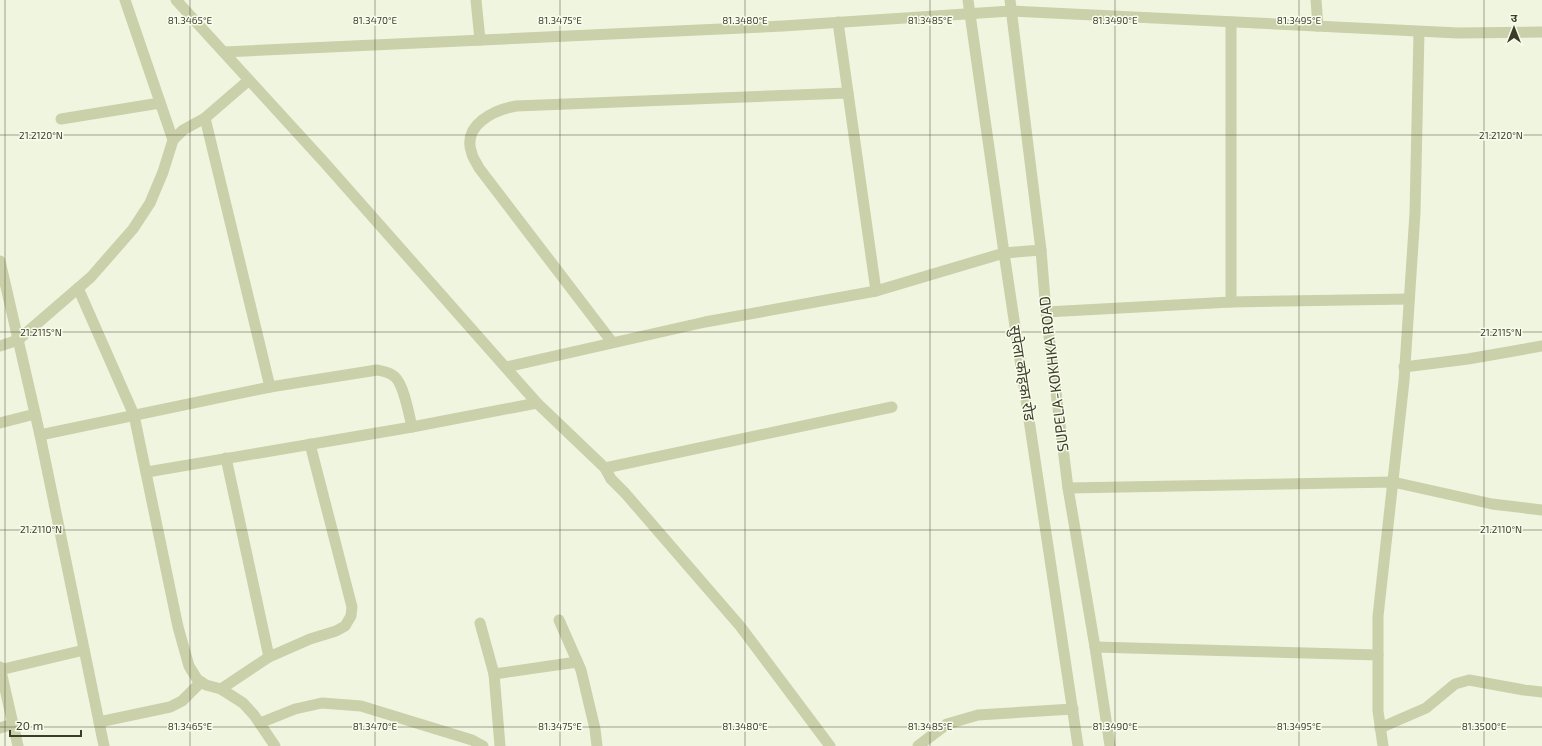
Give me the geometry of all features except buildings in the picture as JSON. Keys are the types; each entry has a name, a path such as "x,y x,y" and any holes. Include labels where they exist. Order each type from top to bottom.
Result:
{"street":[{"path":"125,0 173,140"},
{"path":"176,0 329,168 537,403 605,468 611,479 625,493 740,626 830,746"},
{"path":"476,0 480,40"},
{"name":"सुपेला कोहका रोड","path":"968,0 1004,253 1078,746"},
{"name":"SUPELA-KOKHKA ROAD","path":"1010,0 1041,250 1046,312 1068,488 1110,746"},
{"path":"1316,0 1318,26"},
{"path":"224,52 838,22 1011,11 1419,32 1542,32"},
{"path":"838,22 876,291"},
{"path":"1231,22 1231,302"},
{"path":"1383,746 1378,711 1378,616 1393,482 1409,299 1415,213 1419,32"},
{"path":"0,346 18,340 91,277 133,229 150,204 163,172 173,140 183,130 205,118 249,80"},
{"path":"612,342 479,168 472,153 470,142 479,123 488,115 502,109 516,106 848,93"},
{"path":"61,119 160,103"},
{"path":"205,118 270,387"},
{"path":"506,367 705,322 876,291 1004,253 1041,250"},
{"path":"0,261 40,435 104,746"},
{"path":"78,288 134,415 178,627 189,666 197,679 201,682 221,689 243,703 257,719 275,746"},
{"path":"1046,312 1231,302 1409,299"},
{"path":"1404,367 1468,359 1542,346"},
{"path":"40,435 270,387 377,370 385,371 396,378 400,384 412,427"},
{"path":"146,472 412,427 537,403"},
{"path":"605,468 892,407"},
{"path":"0,423 35,414"},
{"path":"221,689 268,657 345,626 351,616 352,607 310,444"},
{"path":"226,458 268,657"},
{"path":"1068,488 1393,482 1492,504 1542,510"},
{"path":"559,620 581,670 595,730 597,746"},
{"path":"480,623 494,674 500,746"},
{"path":"1095,647 1378,655"},
{"path":"18,746 0,669 84,650"},
{"path":"494,674 577,662"},
{"path":"1380,728 1426,708 1456,684 1469,680 1542,692"},
{"path":"99,722 170,707 182,701 201,682"},
{"path":"257,719 322,704 361,706 472,740 483,746"},
{"path":"918,746 947,724 978,714 1073,709"},
{"path":"0,728 13,724"}]}
